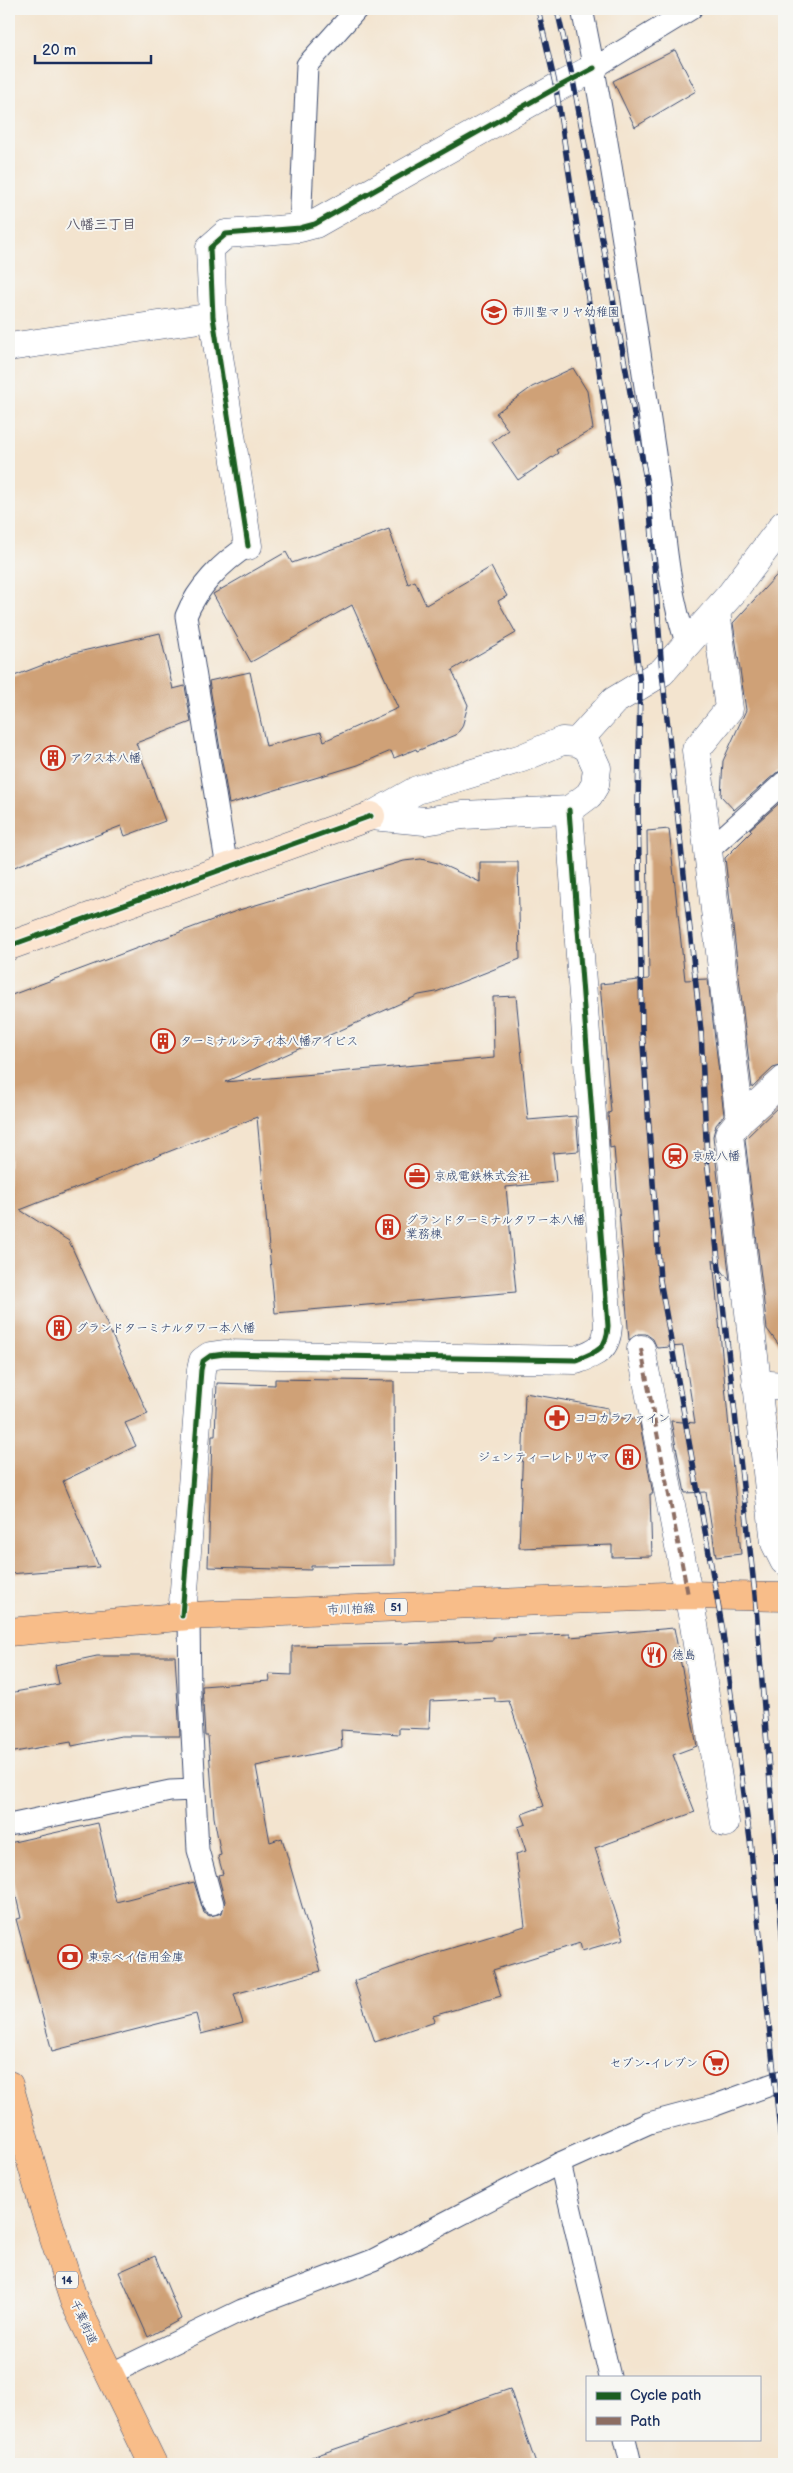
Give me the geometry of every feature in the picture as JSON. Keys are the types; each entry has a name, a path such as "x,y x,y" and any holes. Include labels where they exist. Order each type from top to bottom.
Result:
{"main road":[{"name":"市川柏線","path":"9,1632 185,1616 688,1595 784,1597"},
{"name":"千葉街道","path":"9,2085 44,2208 74,2302 152,2464"}],"street":[{"path":"248,546 213,318 210,248 226,234 300,228 315,224 594,68"},
{"path":"9,347 213,318"},
{"path":"578,742 614,701 662,672 716,611 784,524"},
{"path":"716,611 730,708 696,750 740,1120"},
{"path":"9,946 371,816 417,790 522,758 562,741 578,742 588,748 597,768 595,785 589,795 569,810 463,815 425,821 371,816"},
{"path":"185,1616 201,1370 203,1361 210,1356 224,1354 576,1360 598,1350 607,1340 608,1326 569,810"},
{"path":"784,1080 740,1120 729,1134 775,1543 784,1561"},
{"path":"641,1349 688,1595 725,1823"},
{"path":"756,1384 784,1386"}],"lane":[{"path":"300,228 307,65 357,9"},
{"path":"582,9 594,68 656,463 676,616 687,645"},
{"path":"594,68 691,9"},
{"path":"227,868 186,616 194,596 235,554 248,546"},
{"path":"709,850 784,782"},
{"path":"185,1616 198,1850 214,1904"},
{"path":"9,1825 170,1791 195,1790"},
{"path":"108,2375 242,2310 373,2260 560,2163 649,2123 713,2106 784,2080"},
{"path":"560,2163 610,2376"},
{"path":"625,2440 631,2464"}],"building":[{"path":"675,50 696,91 635,127 613,81"},
{"path":"573,368 587,391 593,429 556,450 558,453 518,480 492,442 508,430 496,413 532,387"},
{"path":"389,529 408,584 415,581 426,605 491,567 507,596 498,601 516,633 452,670 468,705 462,727 456,735 417,751 416,749 394,758 391,751 358,765 229,804 209,681 250,672 266,746 321,732 324,741 398,708 352,605 251,662 213,594 286,552 292,563"},
{"path":"784,567 784,770 776,773 734,810 721,796 723,761 746,710 733,623"},
{"name":"アクス本八幡","path":"160,633 173,689 185,686 191,722 136,743 165,821 125,836 121,826 9,869 9,678 74,653"},
{"path":"784,799 784,1065 773,1068 752,1088 725,858 752,831 750,829"},
{"path":"669,829 685,980 708,979 724,1115 716,1125 713,1136 730,1281 713,1259 741,1554 716,1557 706,1492 685,1493 671,1421 695,1423 683,1346 657,1348 653,1339 646,1334 638,1334 629,1340 614,1147 610,1148 608,1113 611,1112 600,984 649,979 647,831"},
{"path":"421,859 438,863 480,882 480,862 518,862 520,959 436,992 419,995 225,1082 494,1058 493,997 516,996 528,1120 576,1116 579,1151 553,1153 556,1182 506,1187 516,1292 275,1313 257,1117 20,1210 69,1241 148,1414 125,1423 136,1446 63,1481 99,1567 9,1574 9,996 239,910 404,861"},
{"path":"784,1101 784,1352 767,1329 745,1139"},
{"path":"275,1379 394,1381 395,1565 311,1566 311,1570 208,1567 212,1436 215,1436 217,1383 275,1385"},
{"path":"525,1393 608,1408 608,1417 639,1419 653,1494 650,1494 652,1556 612,1557 612,1545 519,1548"},
{"path":"674,1628 697,1746 673,1755 695,1812 595,1848 624,1939 582,1951 580,1943 493,1970 501,1996 433,2016 435,2021 375,2042 354,1981 425,1956 525,1926 516,1854 526,1851 518,1827 526,1824 522,1814 544,1806 509,1701 495,1702 495,1698 430,1701 429,1729 399,1728 399,1734 341,1730 342,1748 256,1766 270,1842 282,1838 321,1971 234,1994 243,2023 201,2034 196,2014 52,2051 16,1919 21,1918 9,1866 9,1843 98,1823 116,1902 194,1882 204,1913 210,1916 222,1913 225,1901 218,1875 223,1874 218,1856 221,1855 214,1817 208,1736 205,1736 202,1686 270,1681 269,1674 292,1675 292,1646 493,1640 493,1637 570,1634 570,1637"},
{"path":"97,1656 175,1656 180,1736 121,1736 72,1746 71,1742 9,1753 9,1693 59,1684 55,1665"},
{"path":"155,2256 181,2319 148,2337 119,2272"},
{"path":"510,2389 536,2464 307,2464 306,2459"}],"railway":[{"path":"538,9 556,88 619,501 640,684 638,807 642,1030 660,1280 722,1626 750,1840 784,2170"},
{"path":"557,9 573,80 649,496 662,672 701,1031 707,1160 755,1595 784,1957"}],"marked path":[{"path":"641,1349 688,1595"}],"cycle path":[{"path":"248,546 213,317 210,248 226,234 300,228 315,224 594,68"},
{"path":"182,1616 201,1370 203,1361 210,1356 224,1354 576,1360 600,1349 606,1340 608,1326 569,810"},
{"path":"9,946 371,816"}],"place":[{"name":"市川聖マリヤ幼稚園","path":"494,312"},
{"name":"アクス本八幡","path":"53,758"},
{"name":"ターミナルシティ本八幡アイビス","path":"163,1041"},
{"name":"京成八幡","path":"675,1156"},
{"name":"京成電鉄株式会社","path":"417,1176"},
{"name":"グランドターミナルタワー本八幡 業務棟","path":"388,1227"},
{"name":"グランドターミナルタワー本八幡","path":"59,1328"},
{"name":"ココカラファイン","path":"557,1418"},
{"name":"ジェンティーレトリヤマ","path":"628,1457"},
{"name":"徳島","path":"654,1655"},
{"name":"東京ベイ信用金庫","path":"70,1957"},
{"name":"セブン-イレブン","path":"716,2063"}],"district":[{"name":"八幡三丁目","path":"101,224"}]}
